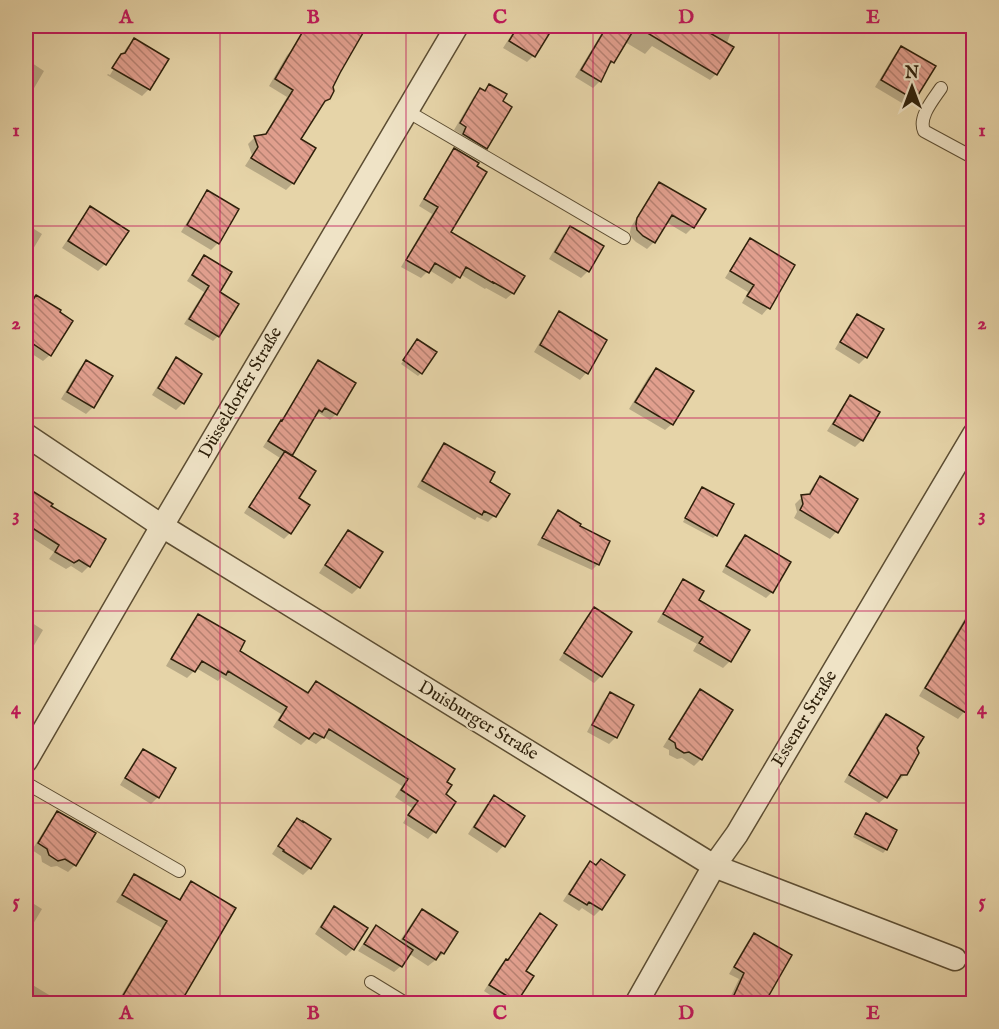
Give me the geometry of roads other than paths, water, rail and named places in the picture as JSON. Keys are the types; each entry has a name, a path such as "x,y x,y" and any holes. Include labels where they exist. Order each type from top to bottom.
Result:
{"street":[{"name":"Düsseldorfer Straße","path":"26,761 457,26"},
{"name":"Essener Straße","path":"636,1004 714,866 738,834 974,434"},
{"name":"Duisburger Straße","path":"26,435 162,526 714,866 955,959"}],"lane":[{"path":"941,88 922,120 922,127 924,131 974,158"},
{"path":"406,111 624,238"},
{"path":"26,783 179,871"},
{"path":"371,982 407,1004"}]}
